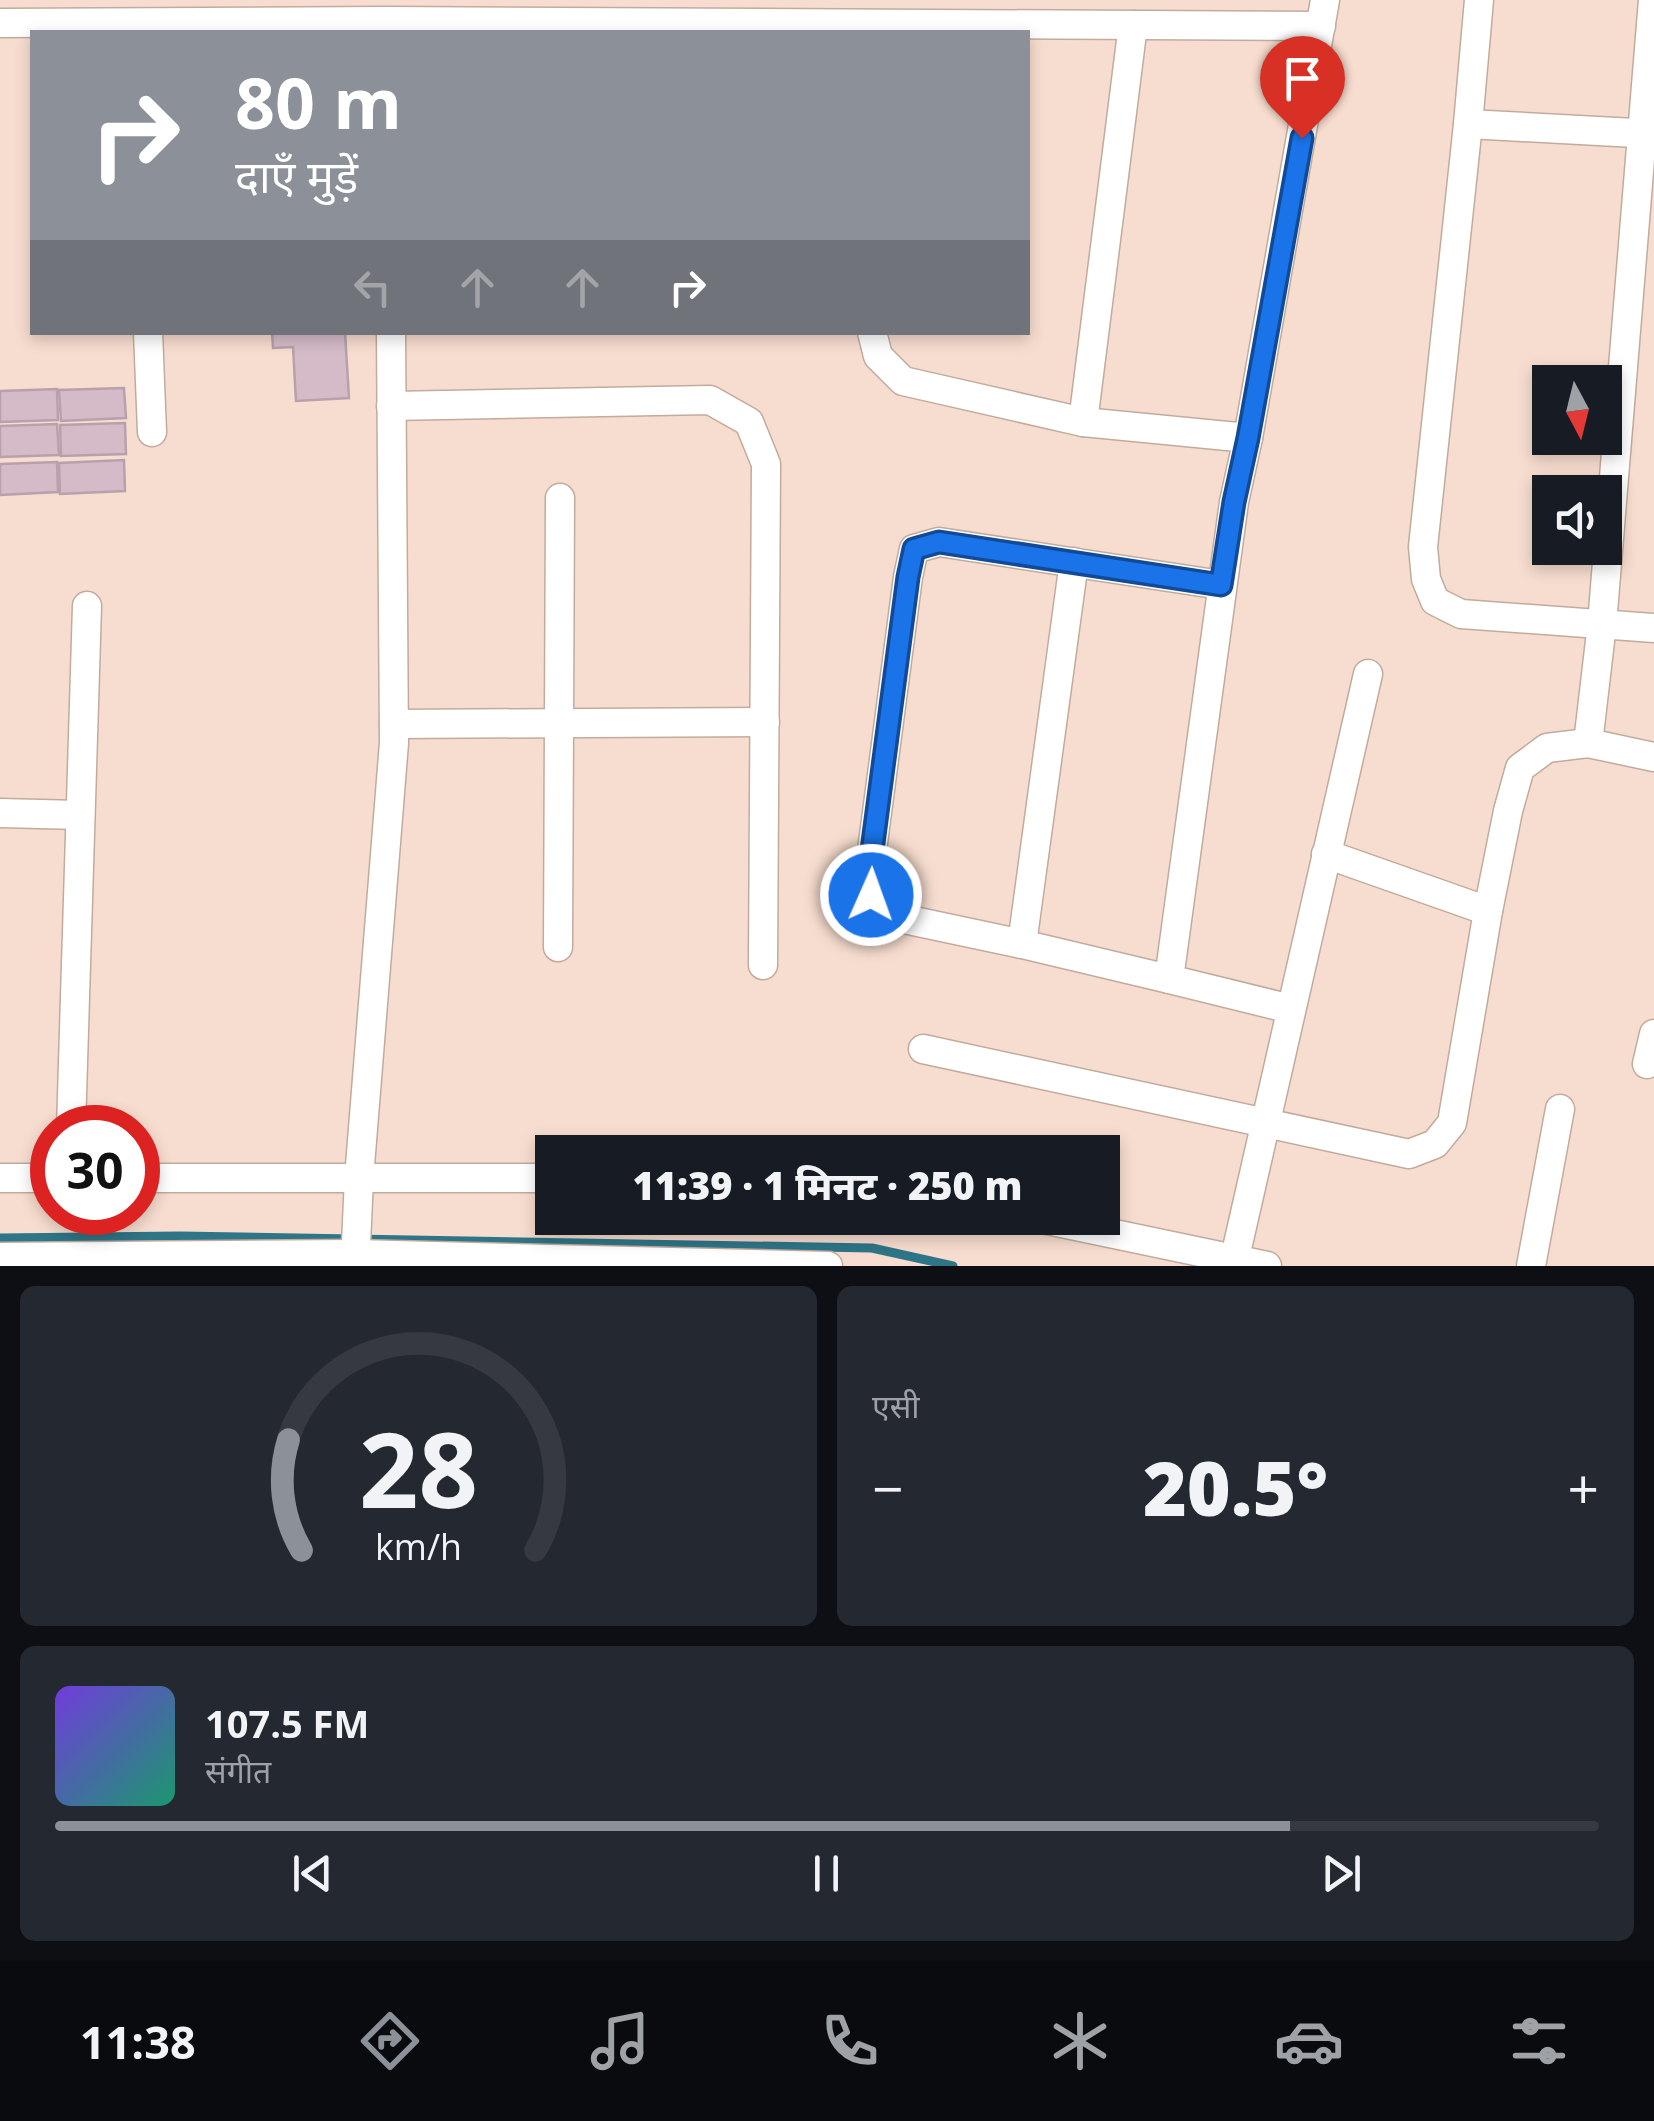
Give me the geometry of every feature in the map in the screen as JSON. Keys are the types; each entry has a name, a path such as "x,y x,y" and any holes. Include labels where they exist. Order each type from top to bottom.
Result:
{"street":[{"path":"1479,0 1423,546 1426,579 1434,601 1461,614 1654,628"},
{"path":"1588,743 1649,134 1653,0"},
{"path":"0,23 135,18 639,18 821,12 909,28 986,12 1141,17 1323,13 1234,502 1169,979"},
{"path":"1084,422 1141,17"},
{"path":"1468,124 1649,134"},
{"path":"148,335 152,432"},
{"path":"355,1260 394,743 391,335"},
{"path":"873,335 878,356 903,381 1084,422 1248,438"},
{"path":"392,406 710,400 749,422 766,464 763,964"},
{"path":"558,947 560,498"},
{"path":"1221,585 939,542 914,549 871,858 871,895 890,916 1292,1008"},
{"path":"1022,944 1074,562"},
{"path":"71,1105 87,606"},
{"path":"1234,1263 1368,674"},
{"path":"394,724 765,722"},
{"path":"923,1049 1409,1154 1435,1144 1452,1123 1488,911 1520,768 1547,748 1588,743 1654,757"},
{"path":"0,813 80,815"},
{"path":"1326,854 1488,911"},
{"path":"1647,1064 1654,1034"},
{"path":"1531,1266 1560,1110"},
{"path":"0,1178 30,1178"},
{"path":"160,1178 535,1178"},
{"path":"1112,1235 1234,1263 1267,1266"},
{"path":"0,1257 825,1266"}],"building":[{"path":"272,335 345,335 349,398 296,401 293,347 273,348"},
{"path":"124,388 126,418 61,421 59,390"},
{"path":"57,389 58,420 0,422 0,391"},
{"path":"125,423 126,454 61,456 60,425"},
{"path":"57,424 59,455 0,457 0,426"},
{"path":"124,460 125,491 60,494 59,463"},
{"path":"57,462 58,492 0,495 0,464"}],"waterway":[{"path":"0,1238 180,1236 872,1248 953,1266"}],"route":[{"path":"871,895 871,858 914,549 939,542 1221,585 1302,138"}]}
